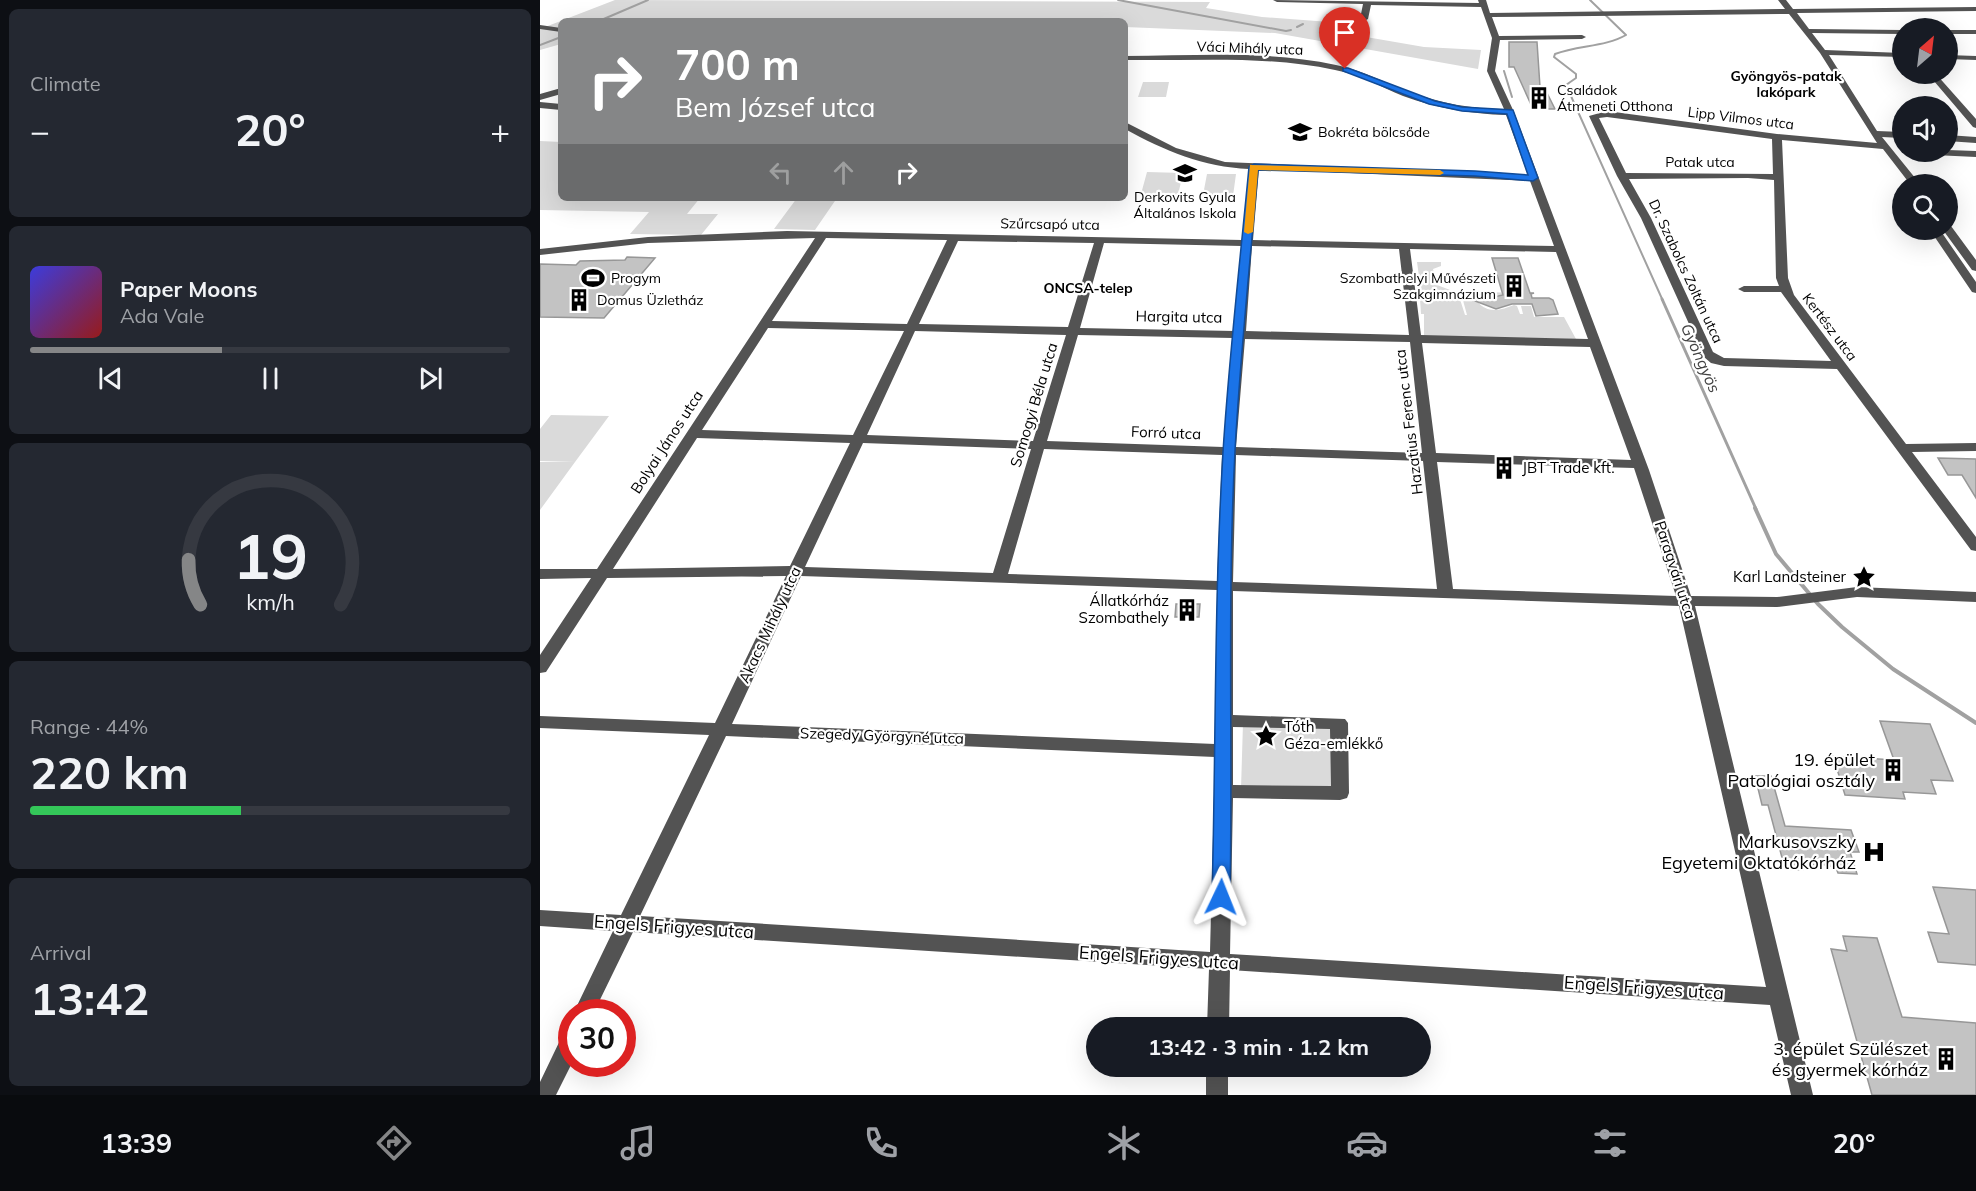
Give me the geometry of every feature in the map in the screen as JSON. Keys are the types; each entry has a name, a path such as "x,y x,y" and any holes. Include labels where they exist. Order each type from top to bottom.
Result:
{"street":[{"path":"1277,0 1482,3 1496,38 1582,37"},
{"path":"1782,0 1823,52 1874,134 1908,174"},
{"path":"1364,19 1368,1"},
{"path":"1486,15 1976,9"},
{"path":"540,27 558,30"},
{"path":"1808,31 1892,32"},
{"path":"1958,32 1976,32"},
{"name":"Paragvári utca","path":"1496,38 1491,71 1510,112 1640,464 1686,601 1802,1095"},
{"path":"1823,52 1892,55"},
{"path":"1958,57 1976,58"},
{"name":"Váci Mihály utca","path":"1128,58 1276,60 1316,63 1353,72 1407,94 1447,106 1478,111 1510,112"},
{"path":"1941,84 1976,125"},
{"path":"540,97 558,92"},
{"path":"540,105 558,107"},
{"name":"Lipp Vilmos utca","path":"1596,114 1777,137 1883,146"},
{"name":"Dr. Szabolcs Zoltán utca","path":"1596,114 1594,117 1622,176 1646,218 1708,354 1724,363 1840,365"},
{"path":"1128,127 1168,149 1190,158 1254,167 1533,178"},
{"path":"1874,134 1892,135"},
{"name":"Kertész utca","path":"1777,137 1782,278 1785,289 1793,304 1976,547"},
{"path":"1958,139 1976,140"},
{"path":"1883,146 1883,152 1897,174"},
{"path":"1958,153 1976,154"},
{"path":"1218,1017 1229,452 1254,167"},
{"name":"Patak utca","path":"1622,176 1748,175 1779,177"},
{"name":"Szűrcsapó utca","path":"540,252 671,238 823,234 1559,249"},
{"name":"Bolyai János utca","path":"540,668 823,234"},
{"name":"Akacs Mihály utca","path":"590,999 954,237"},
{"name":"Somogyi Béla utca","path":"999,578 1100,240"},
{"path":"1942,240 1976,290"},
{"path":"1956,240 1976,268"},
{"name":"Hazatius Ferenc utca","path":"1404,246 1446,595"},
{"path":"1744,288 1785,289"},
{"name":"Hargita utca","path":"764,324 1594,343"},
{"name":"Forró utca","path":"692,434 1640,464"},
{"path":"1900,448 1976,447"},
{"path":"540,574 795,571 1446,595 1686,601 1777,602 1857,592 1976,597"},
{"path":"1224,721 1339,723 1340,794 1224,791"},
{"name":"Szegedy Györgyné utca","path":"540,722 1224,751"},
{"name":"Engels Frigyes utca","path":"540,918 1778,997"},
{"path":"545,1095 558,1068"},
{"path":"1217,1077 1217,1095"}],"shaded area":[{"path":"615,0 1210,2 1206,8 1262,17 1343,23 1343,33 1424,47 1481,50 1478,69 1275,33 1128,27 1128,18 568,18"},
{"path":"558,22 558,45 540,50 540,29"},
{"path":"1143,82 1169,82 1166,97 1138,97"},
{"path":"540,141 558,142 558,201 698,201 687,214 718,214 701,235 630,234 649,212 540,210"},
{"path":"1147,172 1183,173 1178,195 1141,194"},
{"path":"1207,174 1236,174 1233,196 1203,195"},
{"path":"795,201 835,201 815,230 774,229"},
{"path":"1417,262 1441,262 1441,266 1433,269 1437,285 1458,293 1465,315 1467,315 1461,293 1463,291 1513,293 1485,297 1478,302 1490,310 1514,305 1517,306 1520,314 1523,314 1521,306 1531,306 1534,317 1564,317 1576,339 1424,336 1424,314 1421,314 1420,299 1422,298"},
{"path":"551,415 609,416 575,462 540,461 540,429"},
{"path":"540,462 575,462 540,510"},
{"path":"1243,723 1336,724 1339,791 1241,789"}],"building":[{"path":"1509,42 1537,42 1540,87 1544,87 1555,109 1533,109 1514,67 1509,67"},
{"name":"Domus Üzletház","path":"627,257 655,258 604,318 540,317 540,264 576,265 580,261 625,260"},
{"name":"Szombathelyi Művészeti Szakgimnázium","path":"1492,258 1518,258 1530,293 1534,293 1531,294 1532,298 1553,300 1558,314 1536,316 1532,304 1512,304 1496,309 1475,301 1503,295"},
{"path":"1938,458 1976,459 1976,498 1962,475 1948,475"},
{"name":"Állatkórház Szombathely","path":"1176,604 1200,604 1199,617 1175,617"},
{"name":"19. épület Patológiai osztály","path":"1880,721 1930,724 1953,781 1931,780 1936,794 1903,792 1905,799 1845,795 1833,756 1894,760"},
{"path":"1755,776 1771,776 1785,826 1851,830 1859,852 1850,852 1857,874 1838,873 1836,868 1827,865 1801,864 1803,870 1785,869 1768,805 1762,805"},
{"path":"1933,887 1976,890 1976,965 1938,962 1928,932 1949,934"},
{"path":"1843,936 1877,938 1902,1017 1976,1023 1976,1095 1872,1095 1831,949 1847,951"}],"waterway":[{"path":"606,18 648,0"},
{"path":"1118,0 1286,31 1291,30"},
{"name":"Gyöngyös","path":"1590,0 1626,35 1609,42 1564,51 1555,54 1554,57 1576,74 1576,78 1566,85 1663,301"},
{"path":"1297,27 1303,24"},
{"path":"540,45 558,38"},
{"path":"1504,71 1512,97"},
{"name":"Gyöngyös","path":"1662,299 1756,509"},
{"name":"Gyöngyös","path":"1755,508 1776,554 1818,604 1893,669 1976,723"}],"slow traffic":[{"path":"1248,232 1254,167 1440,173"}],"place":[{"name":"Családok Átmeneti Otthona","path":"1539,98"},
{"name":"Bokréta bölcsőde","path":"1300,132"},
{"name":"Derkovits Gyula Általános Iskola","path":"1185,173"},
{"name":"Progym","path":"593,278"},
{"name":"Szombathelyi Művészeti Szakgimnázium","path":"1514,286"},
{"name":"Domus Üzletház","path":"579,300"},
{"name":"JBT Trade kft.","path":"1504,468"},
{"name":"Karl Landsteiner","path":"1864,577"},
{"name":"Állatkórház Szombathely","path":"1187,610"},
{"name":"Tóth Géza-emlékkő","path":"1266,736"},
{"name":"19. épület Patológiai osztály","path":"1893,770"},
{"name":"Markusovszky Egyetemi Oktatókórház","path":"1874,852"},
{"name":"3. épület Szülészet és gyermek kórház","path":"1946,1059"}],"district":[{"name":"Gyöngyös-patak lakópark","path":"1786,84"},
{"name":"ONCSA-telep","path":"1088,288"}],"route":[{"path":"1221,897 1229,452 1254,167 1533,178 1510,112 1447,106 1407,94 1345,69"}]}
